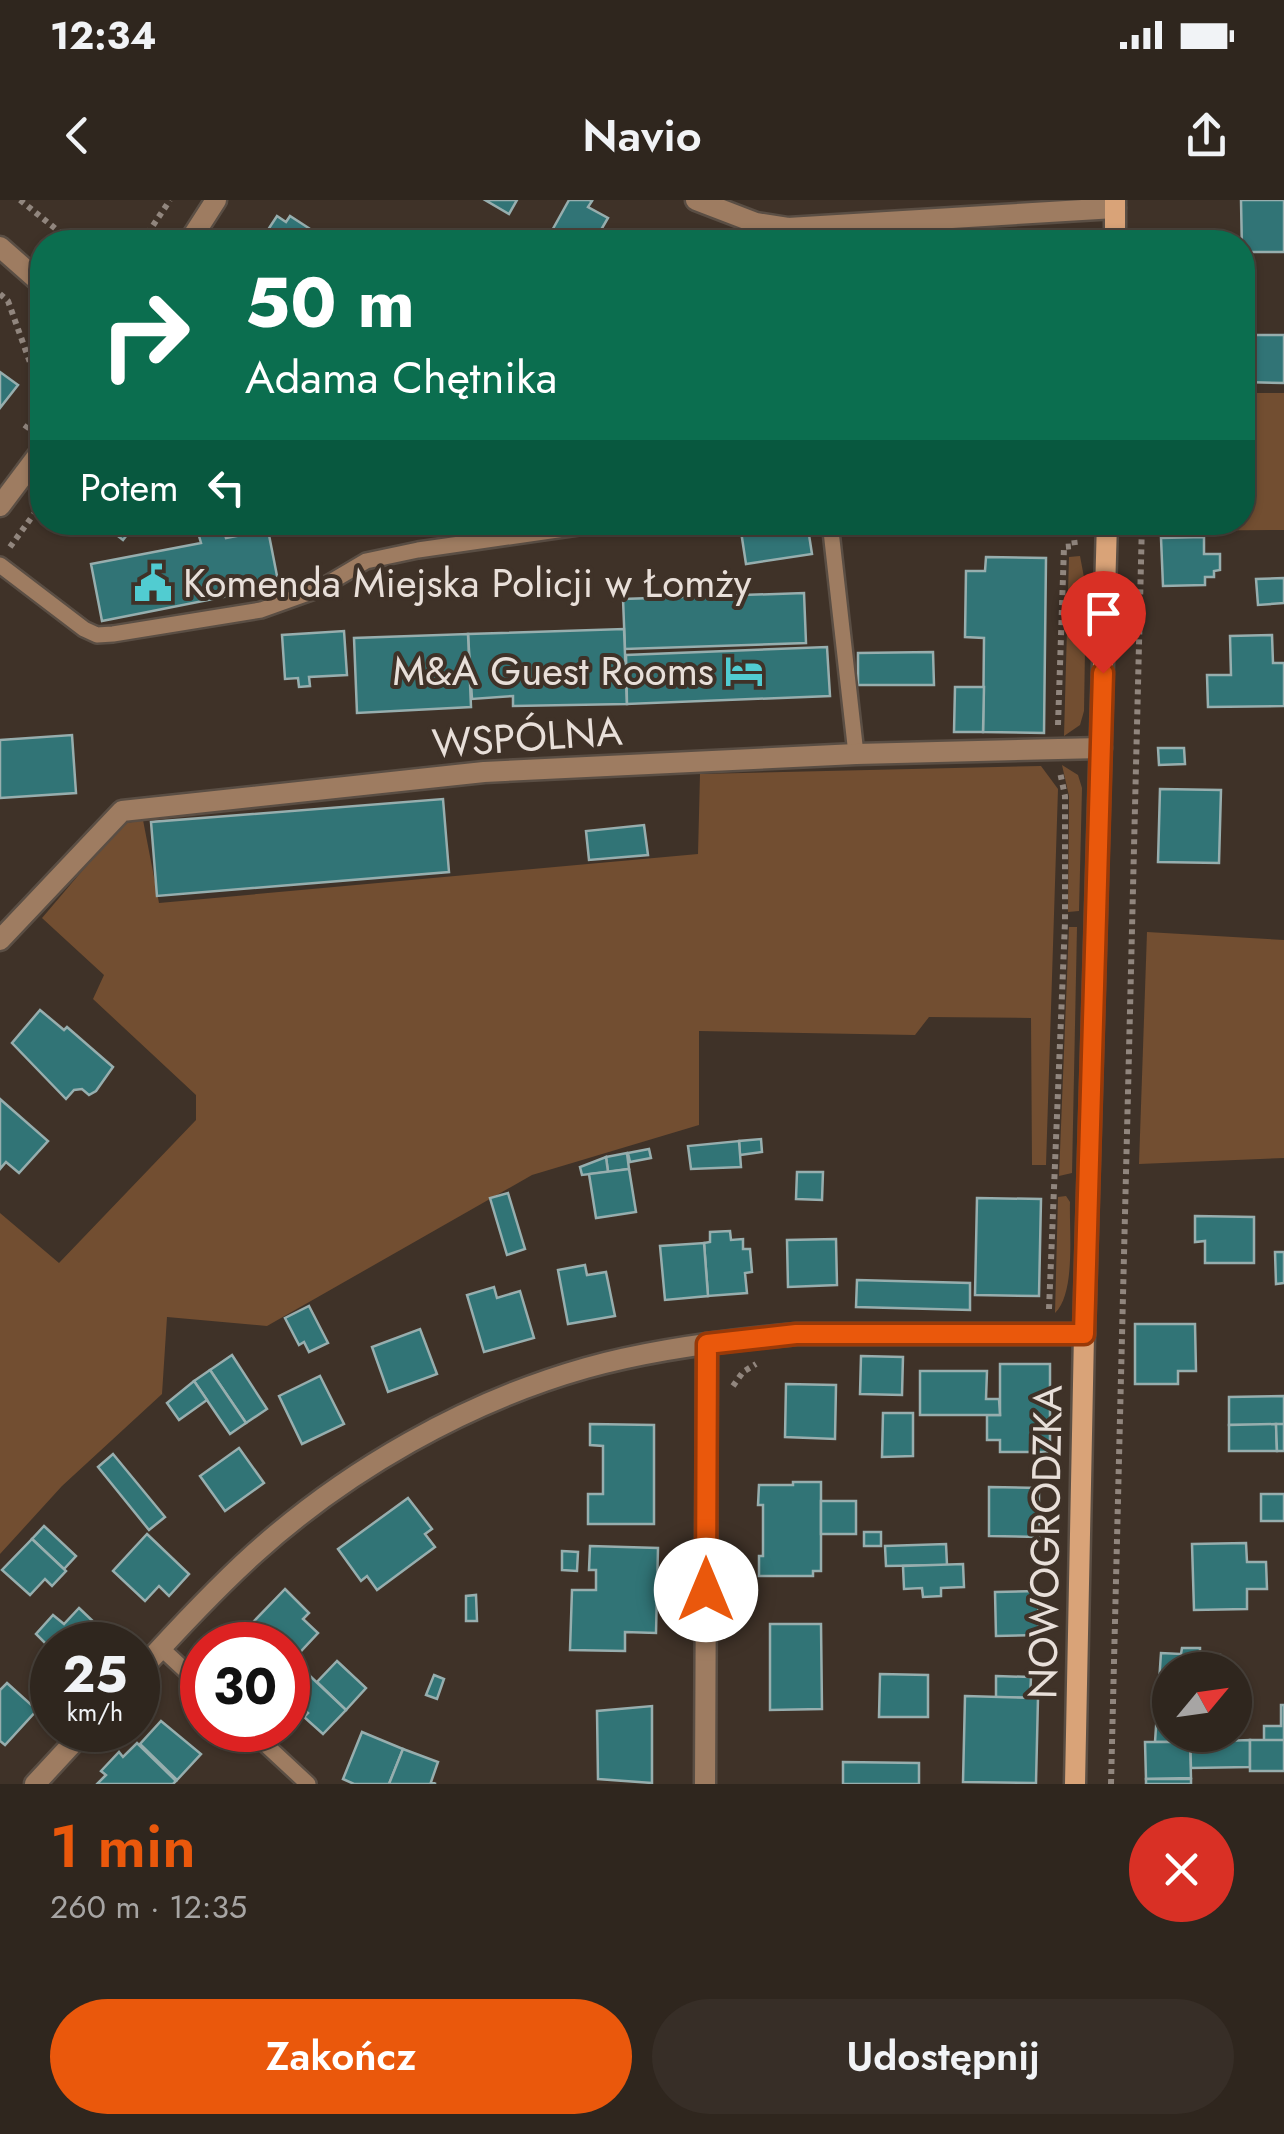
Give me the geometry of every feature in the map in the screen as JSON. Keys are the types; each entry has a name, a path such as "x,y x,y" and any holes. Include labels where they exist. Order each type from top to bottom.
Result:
{"street":[{"path":"196,230 216,200"},
{"path":"696,200 785,230"},
{"path":"855,230 1116,204 1115,230"},
{"path":"0,248 30,274"},
{"path":"0,506 30,466"},
{"name":"NOWOGRODZKA","path":"1075,1784 1107,535"},
{"name":"WSPÓLNA","path":"3,930 122,811 484,772 856,754 1101,748"},
{"path":"161,1648 222,1585 295,1520 423,1436 486,1404 586,1368 707,1344 796,1334 1084,1334"},
{"path":"705,1784 707,1344"},
{"path":"35,1784 65,1752"}],"lane":[{"path":"0,562 84,629 97,635 261,610 317,590 366,561 522,535"},
{"path":"831,535 856,754"},
{"path":"161,1648 180,1666"},
{"path":"274,1752 308,1784"}],"path":[{"path":"20,200 57,230"},
{"path":"150,230 170,200"},
{"path":"0,294 8,301 30,362"},
{"path":"0,562 30,519"},
{"path":"1048,1334 1065,922 1065,796 1058,752 1064,547 1075,546 1074,535"},
{"path":"1110,1784 1142,535"},
{"path":"730,1398 734,1382 759,1363"}],"shaded area":[{"path":"1255,393 1284,393 1284,530 1255,530"},
{"path":"1080,556 1086,588 1084,711 1080,725 1064,736 1069,557"},
{"path":"1062,765 1078,775 1082,788 1079,911 1068,912 1069,796"},
{"path":"1041,766 1058,789 1046,1165 1032,1165 1031,1018 929,1017 915,1035 699,1031 699,1125 532,1175 267,1326 167,1317 162,1394 62,1486 0,1554 0,1213 59,1263 196,1120 196,1095 93,999 104,975 42,918 122,824 143,820 159,903 698,854 700,774"},
{"path":"1069,927 1077,927 1072,1173 1059,1176"},
{"path":"1147,932 1284,940 1284,1158 1139,1164"},
{"path":"1066,1196 1070,1202 1069,1277 1062,1304 1055,1313 1058,1197"}],"building":[{"path":"485,200 517,200 509,214"},
{"path":"569,200 592,201 588,207 608,218 601,230 552,230"},
{"path":"1241,200 1284,200 1284,252 1255,252 1255,230 1242,230"},
{"path":"277,216 286,222 290,216 312,230 268,230"},
{"path":"1255,335 1284,335 1284,383 1255,382"},
{"path":"0,372 18,385 0,408"},
{"path":"204,535 269,535 279,586 102,621 91,564 201,543 199,536"},
{"path":"742,535 809,535 812,554 746,564"},
{"path":"1204,537 1204,554 1220,554 1220,570 1214,571 1214,577 1205,577 1205,585 1163,586 1161,538"},
{"path":"986,557 1046,558 1044,733 983,732 984,638 965,637 966,571 985,571"},
{"path":"1284,578 1284,603 1258,605 1256,579"},
{"path":"804,593 806,643 625,649 623,599"},
{"path":"624,629 627,704 513,706 513,696 472,699 468,634"},
{"path":"344,631 347,675 309,677 310,686 299,687 298,678 285,679 282,635"},
{"path":"468,634 471,707 357,713 354,638"},
{"path":"1272,635 1273,663 1284,663 1284,706 1208,707 1207,675 1231,675 1230,636"},
{"path":"827,647 830,696 627,704 626,655"},
{"path":"933,652 934,685 858,685 858,653"},
{"path":"955,687 984,687 983,732 954,732"},
{"path":"72,735 76,793 0,798 0,740"},
{"path":"1158,748 1184,748 1185,764 1159,765"},
{"path":"1160,789 1221,790 1219,863 1158,862"},
{"path":"443,799 449,872 157,896 151,822"},
{"path":"644,825 648,855 589,860 586,831"},
{"path":"40,1010 64,1030 67,1027 113,1067 96,1091 89,1095 82,1089 74,1090 66,1099 12,1043"},
{"path":"0,1099 48,1141 19,1173 6,1162 0,1169"},
{"path":"761,1139 762,1152 740,1155 739,1141"},
{"path":"739,1141 741,1167 691,1169 688,1146"},
{"path":"649,1149 651,1158 630,1162 628,1153"},
{"path":"627,1153 629,1169 608,1172 606,1157"},
{"path":"606,1157 608,1172 582,1175 580,1167"},
{"path":"629,1169 636,1212 596,1218 589,1174"},
{"path":"797,1172 823,1172 822,1200 796,1199"},
{"path":"508,1193 525,1249 507,1255 490,1198"},
{"path":"977,1198 1041,1199 1039,1296 975,1295"},
{"path":"1195,1216 1254,1217 1254,1263 1205,1263 1205,1241 1195,1242"},
{"path":"730,1231 731,1240 743,1239 743,1249 750,1249 752,1272 745,1273 747,1293 708,1296 704,1243 710,1242 710,1232"},
{"path":"836,1239 837,1285 788,1287 787,1240"},
{"path":"704,1243 708,1296 665,1300 660,1246"},
{"path":"1275,1252 1284,1252 1284,1283 1276,1284"},
{"path":"585,1265 587,1275 606,1272 615,1316 568,1324 558,1270"},
{"path":"857,1280 970,1283 970,1310 856,1307"},
{"path":"494,1287 497,1298 520,1291 534,1338 484,1352 467,1295"},
{"path":"309,1306 328,1343 309,1352 304,1342 299,1345 285,1318"},
{"path":"1135,1324 1195,1324 1196,1371 1178,1371 1178,1384 1135,1384"},
{"path":"420,1329 437,1374 388,1392 372,1347"},
{"path":"232,1355 267,1409 246,1423 210,1370"},
{"path":"861,1356 903,1357 902,1395 860,1394"},
{"path":"1000,1364 1050,1364 1050,1452 1000,1452 1000,1440 987,1440 987,1415 1000,1415"},
{"path":"210,1370 246,1423 230,1434 194,1381"},
{"path":"920,1371 987,1371 986,1399 999,1399 1000,1415 920,1415"},
{"path":"320,1376 344,1424 302,1444 279,1396"},
{"path":"194,1381 207,1400 179,1420 167,1403"},
{"path":"786,1384 836,1385 835,1439 785,1437"},
{"path":"1284,1396 1284,1425 1229,1425 1229,1397"},
{"path":"883,1413 913,1413 913,1456 882,1457"},
{"path":"590,1424 654,1425 654,1524 588,1524 588,1494 603,1494 603,1446 590,1445"},
{"path":"1276,1424 1277,1451 1229,1451 1229,1425"},
{"path":"1276,1424 1284,1424 1284,1451 1277,1451"},
{"path":"239,1448 264,1483 225,1511 200,1476"},
{"path":"113,1454 165,1517 149,1530 98,1467"},
{"path":"821,1482 821,1571 813,1571 813,1576 759,1576 763,1505 758,1505 759,1485"},
{"path":"989,1487 1039,1488 1039,1537 989,1536"},
{"path":"1261,1494 1284,1494 1284,1521 1261,1521"},
{"path":"408,1498 432,1529 425,1534 435,1547 377,1590 367,1576 361,1581 338,1549"},
{"path":"821,1501 856,1501 856,1534 821,1534"},
{"path":"44,1526 76,1556 64,1569 32,1539"},
{"path":"864,1532 881,1532 881,1546 864,1546"},
{"path":"147,1534 189,1574 169,1596 159,1586 145,1601 113,1571"},
{"path":"32,1539 66,1571 52,1586 45,1579 30,1595 2,1570"},
{"path":"1246,1543 1247,1562 1266,1562 1267,1589 1247,1589 1247,1609 1194,1610 1192,1544"},
{"path":"946,1544 947,1565 886,1566 885,1546"},
{"path":"590,1546 658,1548 656,1633 625,1632 625,1651 570,1650 572,1590 596,1590 596,1570 589,1570"},
{"path":"562,1551 578,1552 577,1571 562,1570"},
{"path":"963,1564 964,1587 941,1588 941,1596 923,1597 922,1588 904,1589 903,1566"},
{"path":"285,1589 309,1613 303,1619 306,1622 253,1622"},
{"path":"1038,1591 1039,1635 996,1636 995,1592"},
{"path":"476,1595 477,1621 466,1621 466,1596"},
{"path":"79,1608 94,1622 66,1622"},
{"path":"770,1624 821,1624 822,1709 770,1710"},
{"path":"310,1626 318,1633 310,1642"},
{"path":"1182,1648 1200,1648 1200,1652 1181,1652"},
{"path":"337,1661 366,1688 346,1710 317,1682"},
{"path":"880,1674 928,1675 928,1717 879,1717"},
{"path":"434,1675 444,1679 437,1699 426,1695"},
{"path":"310,1676 346,1710 323,1734 310,1722"},
{"path":"996,1676 1031,1677 1030,1698 996,1697"},
{"path":"7,1683 30,1704 30,1718 5,1745 0,1741 0,1690"},
{"path":"965,1696 1038,1698 1036,1783 963,1782"},
{"path":"1281,1705 1284,1740 1264,1741 1264,1726 1281,1726"},
{"path":"652,1706 652,1783 598,1779 597,1711"},
{"path":"160,1722 180,1737 180,1752 201,1754 177,1780 148,1752 160,1752"},
{"path":"362,1732 403,1749 389,1784 354,1784 343,1779"},
{"path":"1252,1740 1284,1740 1284,1771 1250,1771"},
{"path":"1145,1742 1152,1742 1152,1752 1190,1752 1191,1778 1146,1779"},
{"path":"403,1749 438,1762 431,1782 436,1784 389,1784"},
{"path":"119,1752 123,1757 128,1752 146,1752 176,1781 97,1784 106,1775 101,1771"},
{"path":"1190,1752 1250,1752 1250,1767 1191,1768"},
{"path":"843,1762 919,1763 919,1784 843,1784"},
{"path":"1146,1779 1191,1779 1191,1784 1146,1784"}],"place":[{"name":"Komenda Miejska Policji w Łomży","path":"153,583"},
{"name":"M&A Guest Rooms","path":"744,671"}],"route":[{"path":"706,1590 707,1344 796,1334 1084,1334 1103,673"}]}
